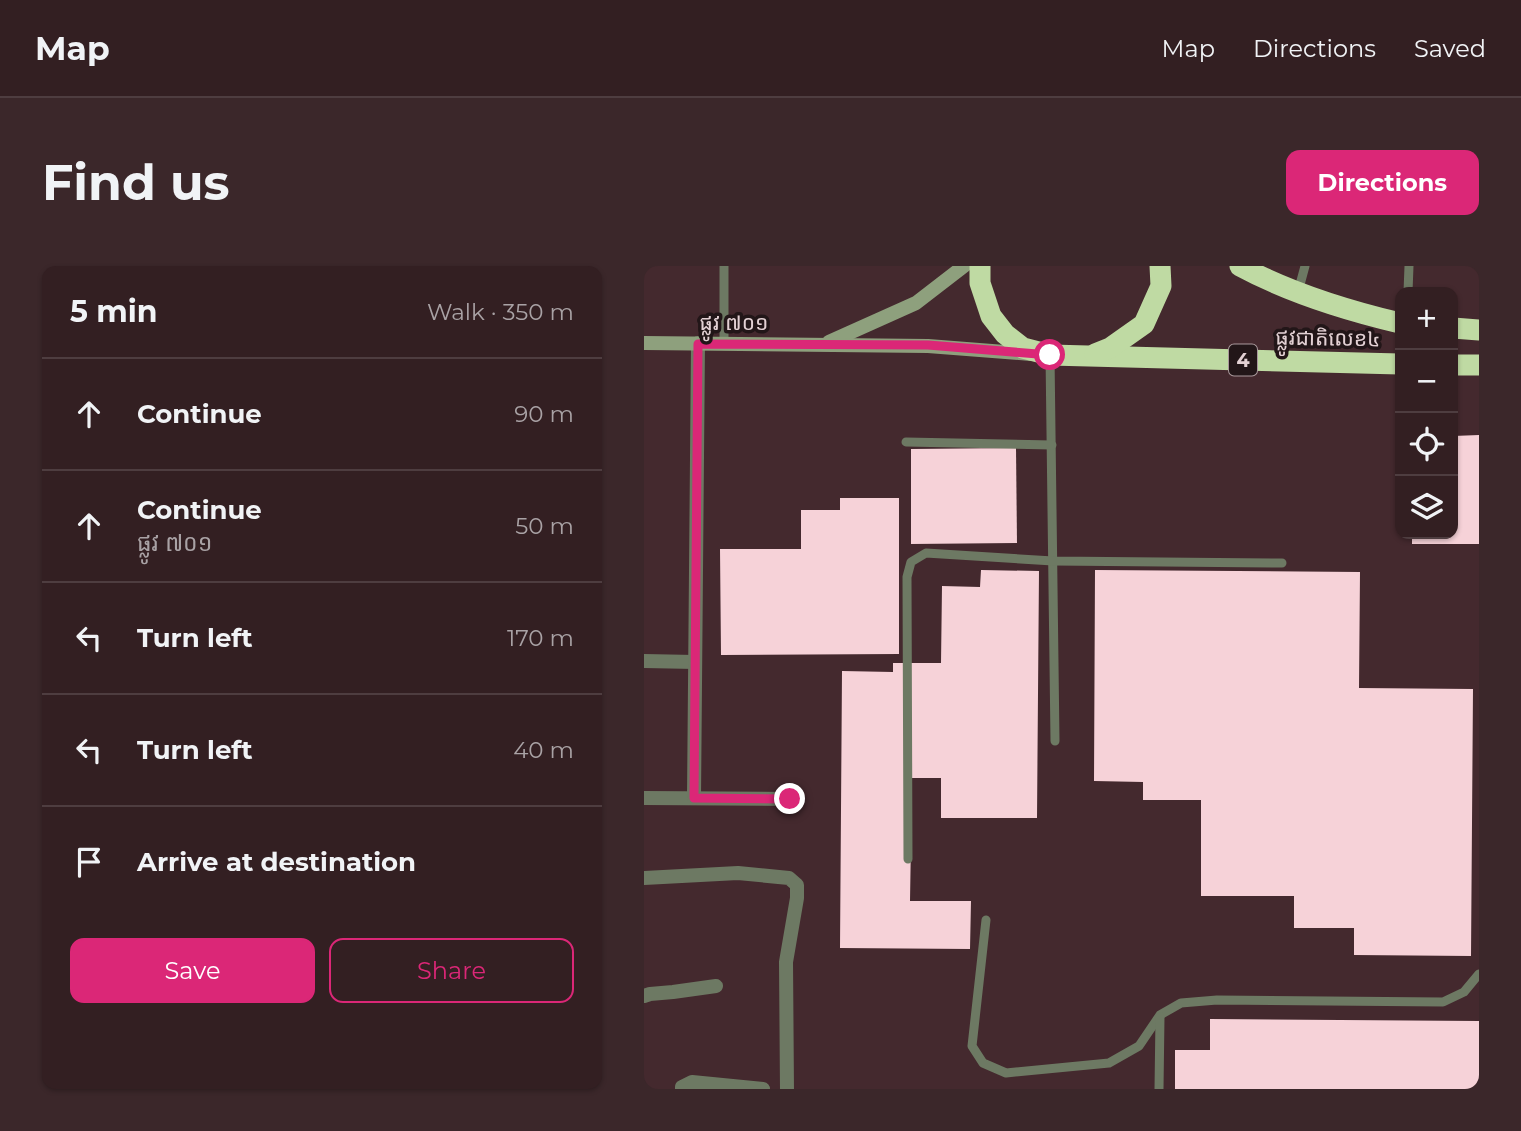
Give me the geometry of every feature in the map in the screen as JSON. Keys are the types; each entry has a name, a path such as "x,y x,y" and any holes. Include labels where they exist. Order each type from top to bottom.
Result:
{"highway":[{"name":"ផ្លូវជាតិលេខ៤","path":"980,266 979,284 991,316 1005,334 1023,348 1050,355 1395,363"},
{"path":"1086,357 1110,348 1144,324 1161,286 1160,266"},
{"name":"ផ្លូវជាតិលេខ៤","path":"1240,266 1330,304 1395,322"},
{"path":"1458,328 1479,330"},
{"path":"1458,365 1479,365"}],"main road":[{"path":"824,344 916,303 964,266"},
{"name":"ផ្លូវ ៧០១","path":"644,343 928,345 1050,355"}],"street":[{"path":"694,798 698,344"},
{"path":"644,661 695,662"},
{"path":"644,798 790,799"},
{"path":"644,878 738,873 789,878 797,885 786,962 787,1089"},
{"path":"644,996 650,993 716,986"},
{"path":"682,1089 692,1082 762,1089"}],"lane":[{"path":"724,266 724,344"},
{"path":"1298,292 1305,266"},
{"path":"1408,287 1409,266"},
{"path":"1050,355 1055,741"},
{"path":"906,442 1052,444"},
{"path":"908,859 907,577 911,562 926,553 1053,561 1282,564"},
{"path":"986,920 972,1046 983,1063 1006,1073 1109,1063 1139,1046 1160,1015 1181,1003 1217,1000 1443,1002 1464,992 1479,974"},
{"path":"1159,1089 1160,1015"}],"building":[{"path":"1479,435 1479,544 1412,544 1412,539 1458,539 1458,436"},
{"path":"1016,448 1017,543 911,544 911,449"},
{"path":"840,498 899,498 899,654 721,655 720,549 801,549 801,510 840,510"},
{"path":"981,570 1039,571 1037,818 941,818 941,778 912,778 910,901 971,901 970,949 840,948 842,671 893,672 893,663 941,663 942,586 980,587"},
{"path":"1095,570 1360,572 1359,688 1473,689 1471,956 1354,955 1354,928 1294,928 1294,896 1201,896 1201,800 1143,800 1143,782 1094,781"},
{"path":"1210,1019 1479,1021 1479,1089 1175,1089 1175,1050 1210,1050"}],"route":[{"path":"790,799 694,798 698,344 928,345 1050,355"}]}
